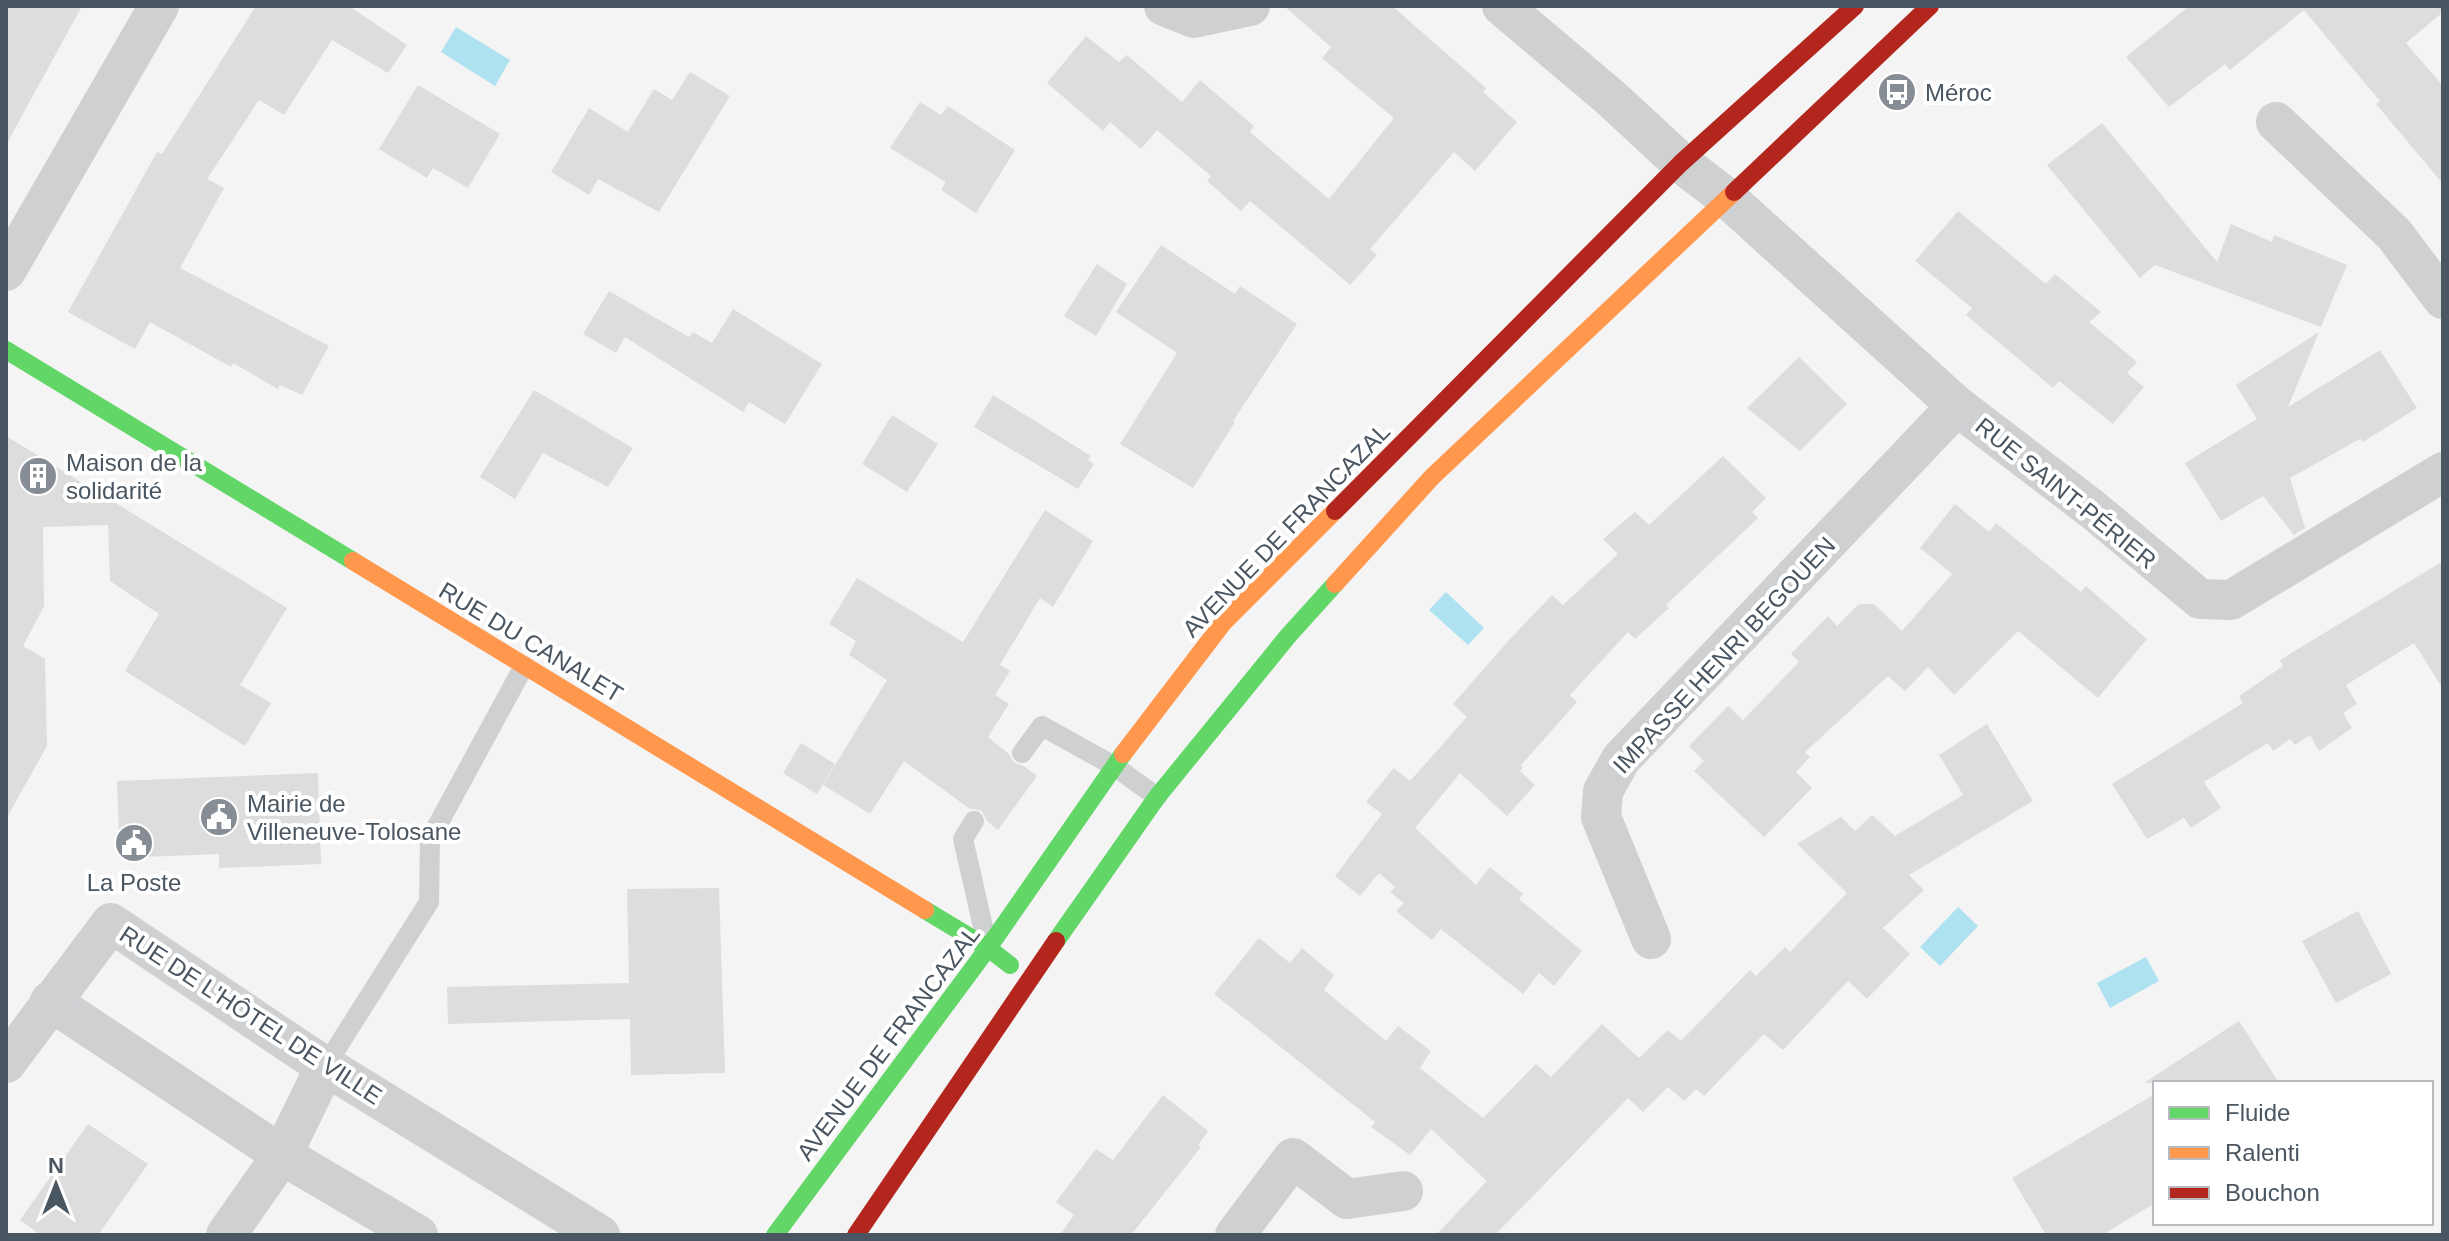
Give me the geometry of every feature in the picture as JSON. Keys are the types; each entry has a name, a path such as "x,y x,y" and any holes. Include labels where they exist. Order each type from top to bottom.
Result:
{"main road":[{"name":"AVENUE DE FRANCAZAL","path":"775,1235 988,948 1114,766 1223,623 1681,163 1855,6"},
{"path":"856,1235 1029,979 1157,797 1288,636 1432,477 1930,6"},
{"name":"RUE DU CANALET","path":"6,350 988,948 1029,979"}],"street":[{"path":"6,271 159,6"},
{"path":"1164,6 1194,18 1250,6"},
{"name":"RUE SAINT-PÉRIER","path":"1502,6 1612,99 1681,163 1727,198 1957,406 2092,509 2200,599 2231,600 2443,472"},
{"path":"2276,122 2394,234 2443,299"},
{"name":"IMPASSE HENRI BEGOUEN","path":"1651,939 1601,817 1603,791 1621,759 1957,406"},
{"name":"RUE DE L'HÔTEL DE VILLE","path":"50,1001 111,923 326,1065 600,1235"},
{"path":"6,1063 50,1001 282,1155 418,1235"},
{"path":"226,1235 282,1155 326,1065"},
{"path":"1235,1235 1293,1158 1347,1199 1403,1191"}],"lane":[{"path":"326,1065 429,902 430,839 524,666"},
{"path":"1022,753 1042,726 1114,766 1157,797"},
{"path":"974,821 963,839 988,948"}],"water":[{"path":"456,27 510,60 495,86 441,52"},
{"path":"1446,592 1484,628 1468,645 1429,610"},
{"path":"1958,907 1978,926 1940,966 1920,947"},
{"path":"2146,957 2159,981 2110,1008 2097,983"}],"building":[{"path":"6,6 82,6 6,145"},
{"path":"256,6 354,6 353,9 407,45 388,73 332,40 284,115 259,100 207,179 224,188 180,268 329,346 302,395 280,385 278,389 233,363 231,367 150,322 135,349 68,312 157,152 162,154"},
{"path":"1284,6 1392,6 1486,88 1483,92 1517,122 1475,171 1454,152 1370,249 1377,255 1350,285 1250,201 1241,211 1207,181 1211,176 1157,130 1141,149 1110,122 1103,131 1047,83 1086,36 1119,62 1127,55 1182,102 1200,80 1254,126 1250,132 1329,199 1394,118 1322,58 1331,47"},
{"path":"2189,6 2443,6 2443,12 2406,43 2443,86 2443,184 2376,104 2380,101 2304,10 2230,70 2225,64 2169,107 2126,57"},
{"path":"690,72 730,96 659,212 598,179 589,195 551,172 589,108 628,132 654,89 672,100"},
{"path":"418,85 500,134 468,188 433,168 427,178 379,149"},
{"path":"920,102 941,115 948,106 1015,150 976,213 941,190 946,182 890,148"},
{"path":"2102,123 2217,262 2231,224 2272,242 2274,235 2347,265 2321,327 2155,265 2140,278 2047,165"},
{"path":"1958,211 2046,284 2055,274 2101,312 2089,322 2137,362 2127,373 2144,387 2113,424 2059,381 2053,388 1966,315 1972,308 1915,261"},
{"path":"1161,245 1235,294 1240,286 1297,324 1193,488 1120,444 1177,353 1116,312"},
{"path":"1097,264 1127,284 1096,336 1064,316"},
{"path":"609,291 689,337 693,332 712,343 733,309 822,364 785,424 749,402 743,412 625,337 616,353 583,334"},
{"path":"2319,332 2288,407 2380,350 2417,408 2363,442 2360,439 2290,478 2305,528 2294,535 2263,496 2221,521 2185,463 2257,419 2236,385"},
{"path":"1799,357 1847,404 1800,451 1747,408"},
{"path":"534,390 633,448 608,487 543,453 515,499 480,477"},
{"path":"993,395 1091,456 1088,460 1094,464 1078,489 974,427"},
{"path":"892,415 938,444 907,492 862,464"},
{"path":"6,436 287,608 240,685 271,703 245,746 125,671 159,614 110,581 108,525 43,527 44,606 23,646 45,659 47,746 6,819"},
{"path":"1723,456 1766,498 1752,512 1758,518 1666,605 1669,608 1635,639 1628,632 1570,695 1577,702 1521,765 1523,768 1520,771 1535,785 1507,816 1460,773 1415,828 1476,885 1490,867 1523,894 1519,899 1582,951 1554,986 1539,973 1523,994 1441,929 1432,940 1396,911 1404,903 1390,892 1395,887 1379,873 1360,896 1335,876 1382,814 1366,802 1394,768 1410,781 1467,717 1453,704 1509,640 1552,595 1563,605 1618,554 1603,539 1635,512 1649,525"},
{"path":"1955,504 1989,532 1996,523 2081,592 2086,586 2147,639 2098,698 2018,631 1954,695 1928,667 1905,691 1888,676 1805,752 1810,757 1796,772 1812,788 1764,837 1694,771 1704,761 1689,746 1728,706 1743,720 1799,662 1791,654 1828,616 1837,626 1859,604 1874,604 1902,631 1952,574 1920,548"},
{"path":"1045,510 1093,541 1053,607 1040,598 1000,665 1010,671 995,695 1009,704 988,737 1009,754 1014,763 1037,776 998,830 987,821 981,810 970,809 904,761 870,814 823,785 887,680 849,655 856,641 829,624 857,578 963,642"},
{"path":"2443,561 2443,689 2414,643 2346,685 2357,704 2343,713 2352,728 2319,751 2310,735 2295,745 2290,739 2273,751 2268,743 2204,782 2221,808 2191,828 2184,818 2147,839 2112,784 2243,703 2239,696 2283,666 2280,660"},
{"path":"1987,724 2033,801 1909,875 1924,890 1883,928 1910,954 1867,999 1848,981 1783,1050 1764,1034 1704,1096 1696,1089 1684,1101 1668,1087 1643,1112 1628,1098 1495,1235 1436,1235 1487,1181 1431,1129 1410,1155 1371,1127 1375,1122 1214,994 1259,938 1290,963 1302,948 1334,975 1324,990 1386,1041 1398,1026 1431,1051 1420,1068 1483,1118 1536,1064 1551,1077 1602,1024 1639,1058 1668,1030 1681,1041 1750,970 1756,976 1785,947 1790,952 1847,893 1797,844 1841,817 1855,831 1872,815 1895,836 1963,795 1939,755"},
{"path":"801,743 835,764 817,794 783,773"},
{"name":"Mairie de Villeneuve-Tolosane","path":"318,773 321,864 219,868 219,854 120,858 117,781"},
{"path":"719,888 725,1073 631,1075 630,1019 448,1024 447,987 629,983 627,889"},
{"path":"2358,911 2391,974 2336,1003 2302,941"},
{"path":"2239,1021 2278,1081 2153,1081 2144,1083"},
{"path":"1163,1095 1208,1131 1198,1145 1201,1147 1131,1235 1060,1235 1074,1215 1056,1202 1096,1149 1113,1160"},
{"path":"2153,1095 2153,1204 2102,1235 2046,1235 2012,1178"},
{"path":"88,1124 148,1164 98,1235 41,1235 20,1220"}],"traffic: fast":[{"path":"6,350 353,561"},
{"path":"1056,941 1157,797 1288,636 1335,584"},
{"path":"775,1235 988,948 1123,754"},
{"path":"925,910 1010,965"}],"traffic: slow":[{"path":"1335,584 1432,477 1734,192"},
{"path":"1123,754 1223,623 1335,511"},
{"path":"353,561 925,910"}],"traffic: jam":[{"path":"1335,511 1681,163 1855,6"},
{"path":"1734,192 1930,6"},
{"path":"856,1235 1056,941"}],"place":[{"name":"Méroc","path":"1897,92"},
{"name":"Maison de la solidarité","path":"38,476"},
{"name":"Mairie de Villeneuve-Tolosane","path":"219,817"},
{"name":"La Poste","path":"134,843"}]}
